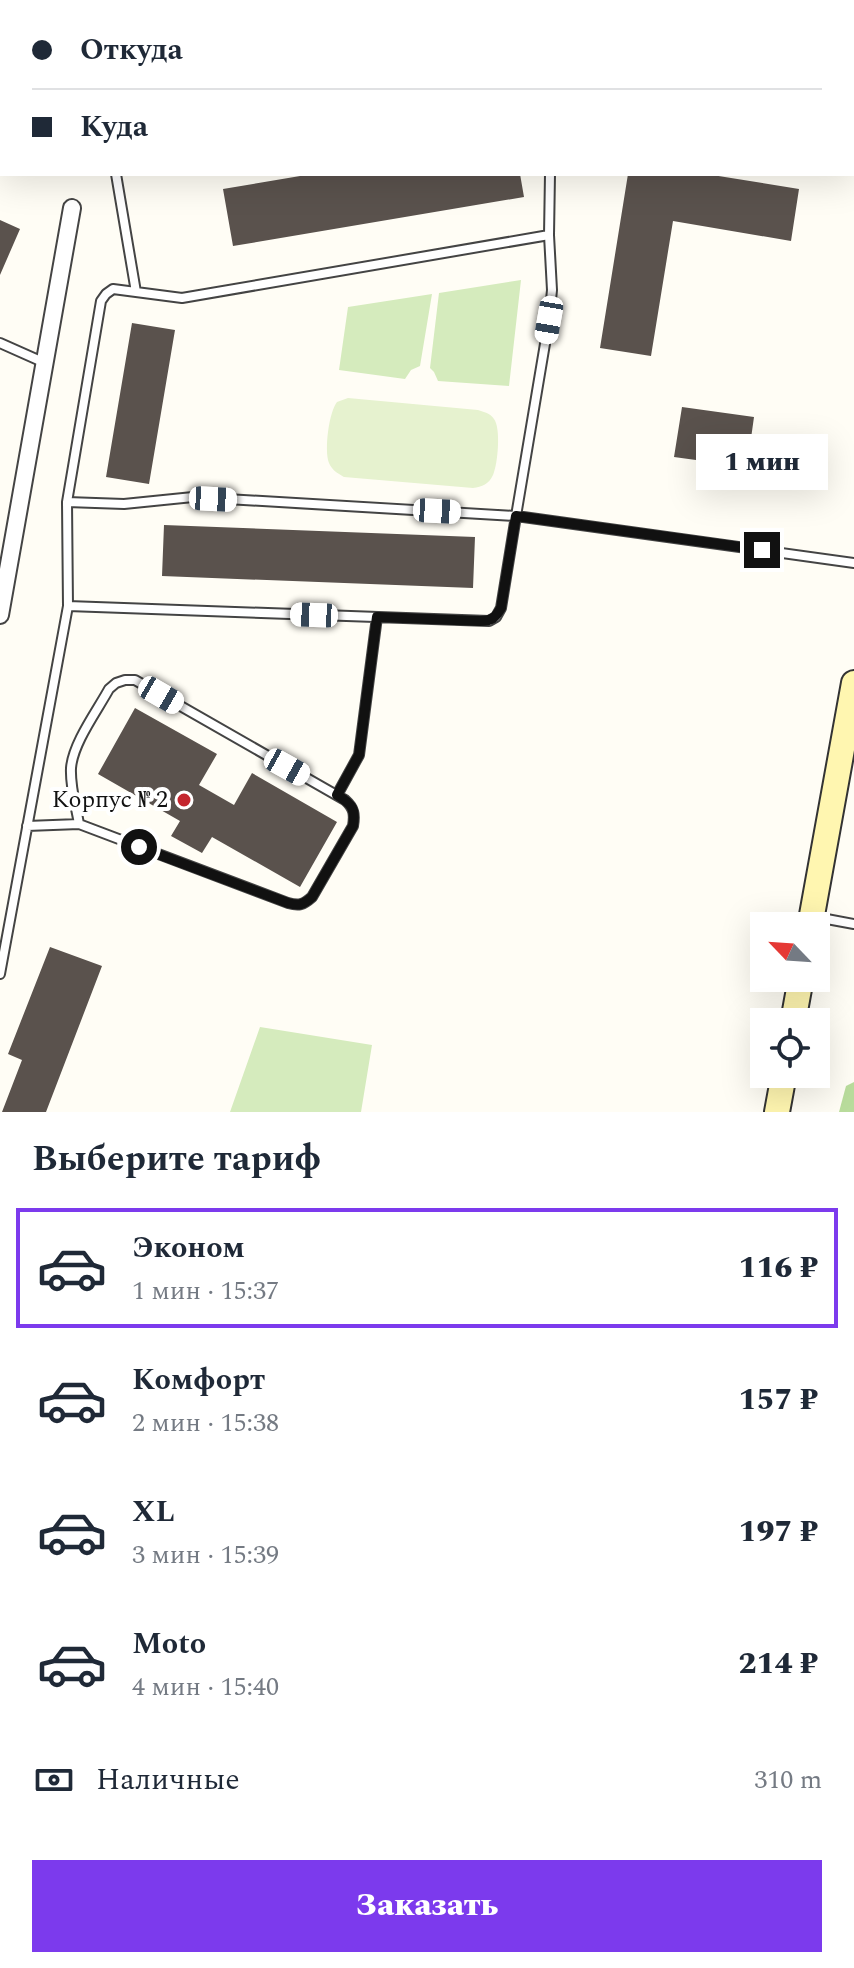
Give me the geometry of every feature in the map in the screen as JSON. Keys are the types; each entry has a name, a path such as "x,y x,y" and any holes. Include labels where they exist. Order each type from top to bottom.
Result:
{"main road":[{"path":"813,912 854,689"},
{"path":"777,1112 781,1088"}],"street":[{"path":"0,615 72,208"}],"lane":[{"path":"116,176 136,292"},
{"path":"68,606 480,621 496,617 501,608 549,320 552,277 550,176"},
{"path":"0,974 68,606 67,502 101,301 106,294 113,289 182,298 549,235"},
{"path":"0,343 45,363"},
{"path":"67,502 124,504 193,497 516,516 854,563"},
{"path":"337,795 359,755 377,617"},
{"path":"27,826 79,824 299,906 312,897 353,826 355,815 352,806 337,795 135,680 125,680 109,689 76,749 71,775 79,824"},
{"path":"830,922 854,924"}],"green space":[{"path":"521,280 509,386 438,381 430,368 439,293"},
{"path":"432,294 420,366 411,370 405,379 339,370 348,307"},
{"path":"348,398 478,410 489,414 496,424 498,438 495,470 491,478 473,488 344,477 329,463 327,441 334,407 337,402"},
{"path":"260,1027 372,1045 361,1112 230,1112"},
{"path":"854,1082 854,1112 839,1112 846,1086"}],"building":[{"path":"300,176 520,176 524,197 233,246 223,189"},
{"path":"628,176 718,176 799,189 791,241 673,221 651,356 600,348"},
{"path":"0,220 20,229 0,275"},
{"path":"132,323 175,330 149,484 106,477"},
{"path":"682,407 754,417 747,467 674,457"},
{"path":"164,525 475,537 473,588 162,576"},
{"name":"Корпус № 2","path":"135,708 217,754 199,785 234,805 252,773 337,822 300,887 212,837 202,853 171,836 180,821 98,774"},
{"path":"50,947 102,966 46,1112 2,1112 22,1060 8,1054"}],"place":[{"name":"Корпус № 2","path":"184,800"}],"route":[{"path":"139,847 288,903 299,906 312,897 353,826 355,815 352,806 337,795 359,755 377,617 480,621 496,617 501,608 516,516 762,550"}]}
